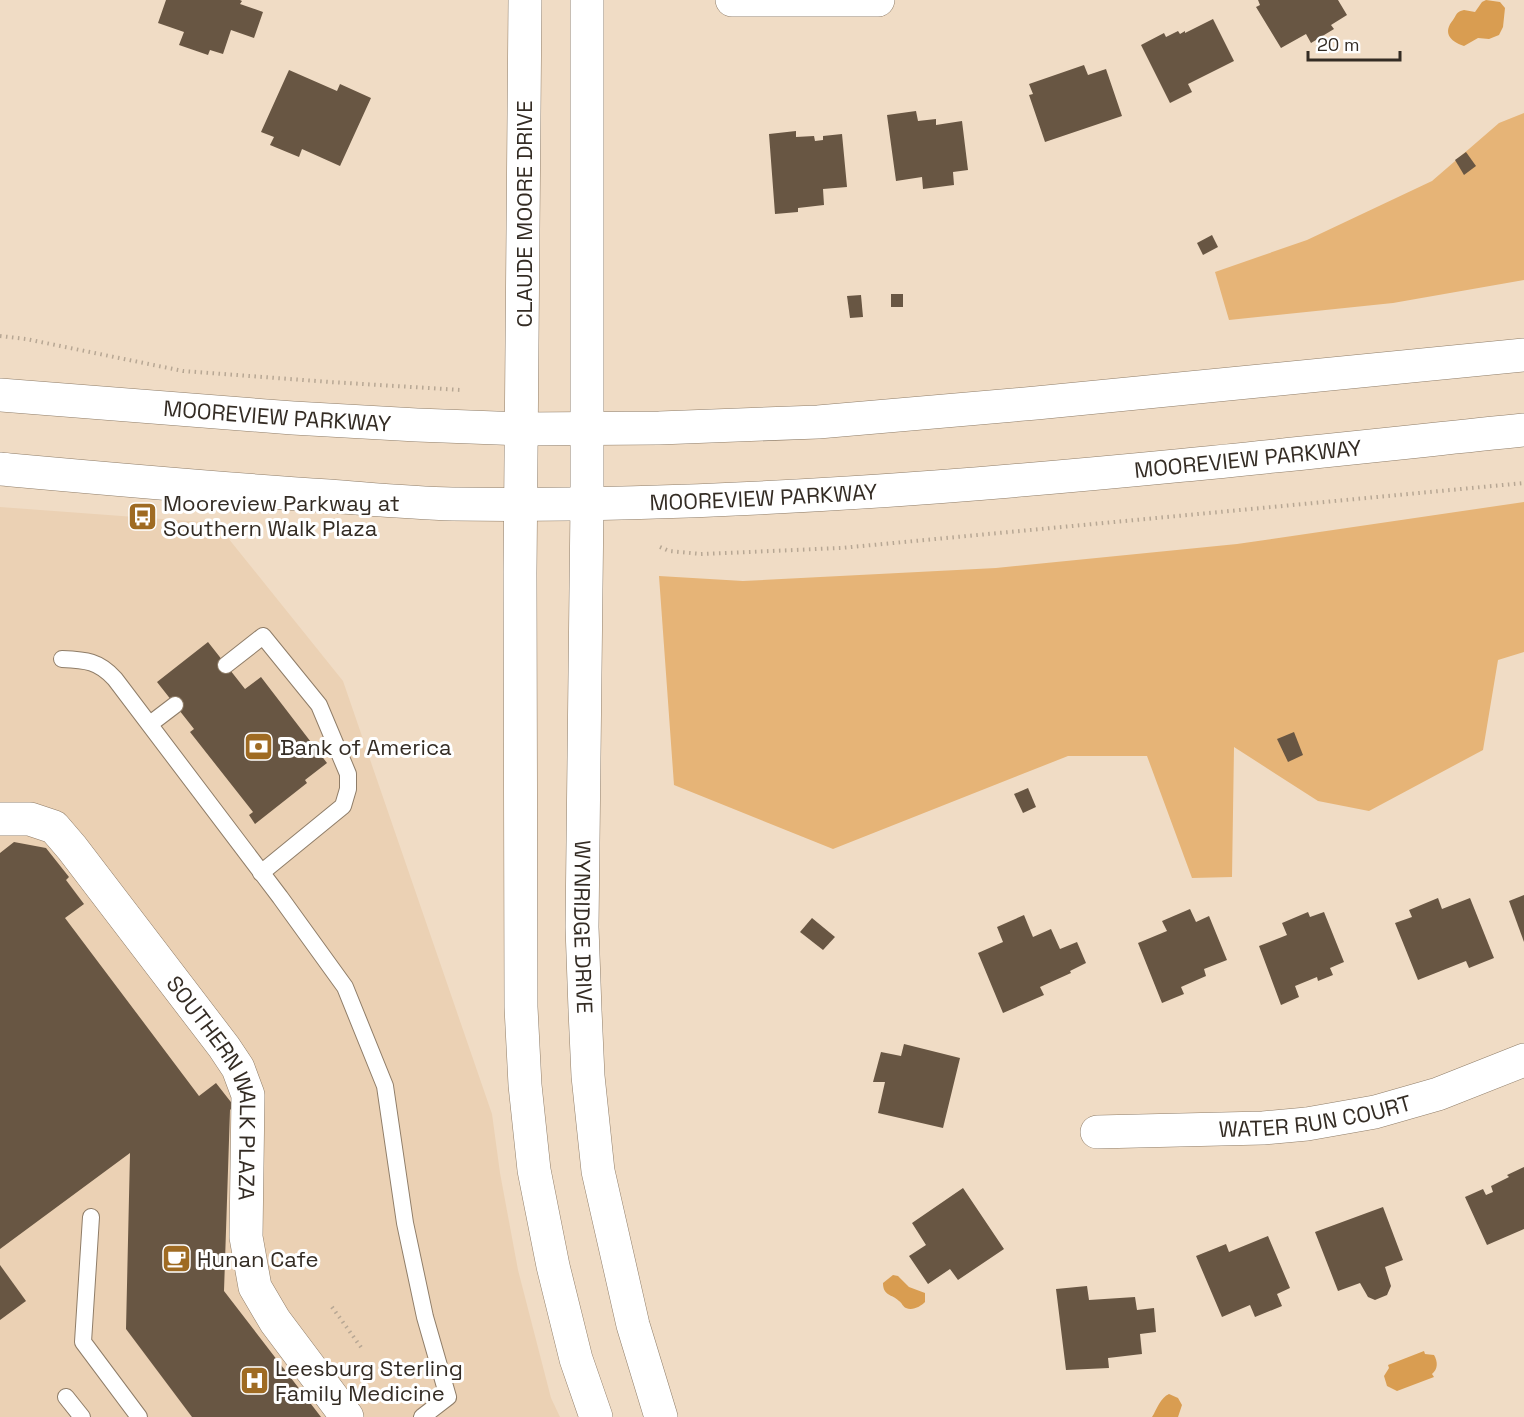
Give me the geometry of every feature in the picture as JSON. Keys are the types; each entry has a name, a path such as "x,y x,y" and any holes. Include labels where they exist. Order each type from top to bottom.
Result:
{"street":[{"name":"CLAUDE MOORE DRIVE","path":"522,429 525,0"},
{"path":"586,428 587,0"},
{"path":"732,0 878,0"},
{"name":"MOOREVIEW PARKWAY","path":"0,394 293,418 522,429 659,428 818,422 1036,403 1524,354"},
{"name":"WYNRIDGE DRIVE","path":"586,428 582,927 588,1076 598,1171 633,1325 661,1417"},
{"path":"522,429 520,931 525,1085 534,1170 553,1266 576,1359 596,1417"},
{"name":"MOOREVIEW PARKWAY","path":"0,469 235,490 424,502 587,504 880,492 1150,468 1524,430"},
{"name":"SOUTHERN WALK PLAZA","path":"0,819 30,819 54,827 238,1068 248,1095 246,1237 255,1287 275,1321 347,1417"},
{"name":"WATER RUN COURT","path":"1097,1132 1263,1128 1307,1124 1375,1112 1437,1094 1524,1060"}],"lane":[{"path":"226,664 263,636 319,705 348,774 348,789 343,806 261,873"},
{"path":"62,659 81,660 103,666 150,724 345,987 385,1086 405,1223 425,1317 448,1397 422,1417"},
{"path":"150,724 175,705"},
{"path":"91,1217 84,1342 140,1417"},
{"path":"66,1397 82,1417"}],"path":[{"path":"0,336 26,339 183,371 461,390"},
{"path":"660,547 669,551 701,554 841,548 1524,483"},
{"path":"332,1307 363,1350"}],"shaded area":[{"path":"1486,0 1500,2 1505,8 1503,27 1499,35 1489,39 1478,38 1464,46 1451,39 1448,28 1457,14 1464,10 1475,12"},
{"path":"1524,113 1524,280 1393,303 1229,320 1215,272 1307,240 1432,181 1499,123"},
{"path":"1524,502 1524,652 1498,660 1483,750 1369,811 1318,801 1234,747 1232,877 1192,878 1147,756 1068,756 833,849 674,785 659,576 743,581 996,568 1237,544"},
{"path":"0,507 216,523 343,681 492,1114 500,1173 518,1270 551,1398 560,1417 0,1417"},
{"path":"893,1275 898,1276 909,1287 925,1293 925,1302 917,1308 909,1309 886,1293 883,1283"},
{"path":"1424,1351 1425,1354 1434,1355 1437,1363 1432,1374 1434,1377 1397,1391 1387,1386 1384,1376 1389,1368 1388,1365"},
{"path":"1169,1394 1178,1398 1182,1405 1178,1417 1152,1417 1161,1401"}],"building":[{"path":"166,0 240,0 242,1 240,4 263,12 254,38 231,30 223,54 210,50 208,55 179,45 184,32 158,23"},
{"path":"1258,0 1338,0 1347,15 1331,25 1334,29 1311,43 1306,34 1281,48 1256,7 1260,5"},
{"path":"1213,19 1234,61 1188,84 1192,92 1170,103 1141,45 1164,33 1166,37 1178,31 1180,34 1185,31 1185,33"},
{"path":"1084,65 1088,75 1106,69 1122,116 1045,142 1029,95 1033,94 1029,84"},
{"path":"289,70 337,91 340,84 371,98 340,166 302,149 299,157 270,145 274,137 261,132"},
{"path":"916,111 918,121 936,119 936,125 962,121 968,170 953,172 954,185 923,189 922,177 896,181 887,115"},
{"path":"796,131 796,137 814,136 815,141 823,140 823,136 842,134 847,187 823,189 824,205 798,208 798,212 775,214 769,134"},
{"path":"1466,152 1476,166 1464,175 1455,160"},
{"path":"1212,235 1218,247 1203,255 1197,243"},
{"path":"891,294 903,294 903,307 891,307"},
{"path":"861,295 863,317 850,318 847,296"},
{"name":"Bank of America","path":"208,642 245,689 261,677 327,763 305,780 307,783 255,824 249,815 253,812 190,732 194,729 157,682"},
{"path":"1294,732 1303,755 1288,762 1277,739"},
{"path":"1028,788 1036,807 1023,813 1014,794"},
{"path":"14,842 46,848 69,877 66,880 84,904 65,918 199,1096 216,1083 234,1106 230,1110 224,1291 321,1417 192,1417 126,1329 130,1153 0,1249 0,853"},
{"path":"1524,895 1524,942 1509,901"},
{"path":"1438,898 1442,909 1470,898 1494,958 1469,968 1466,961 1418,980 1395,923 1412,917 1409,910"},
{"path":"1190,909 1196,922 1209,916 1227,960 1204,969 1206,976 1181,987 1184,994 1162,1003 1138,943 1167,931 1162,921"},
{"path":"1308,912 1310,917 1324,912 1344,962 1330,968 1333,975 1318,981 1317,977 1295,986 1299,997 1281,1005 1259,946 1287,935 1282,923"},
{"path":"1024,915 1033,937 1051,929 1060,949 1077,942 1086,963 1070,971 1071,973 1040,987 1044,995 1003,1013 978,953 1003,942 997,927"},
{"path":"812,918 835,937 823,950 800,932"},
{"path":"904,1044 960,1058 943,1128 878,1113 885,1082 873,1082 881,1052 901,1056"},
{"path":"1524,1167 1524,1229 1487,1245 1465,1197 1483,1189 1486,1195 1493,1192 1491,1186"},
{"path":"963,1188 1004,1249 958,1280 950,1269 928,1284 909,1256 926,1245 912,1223"},
{"path":"1383,1207 1403,1260 1385,1267 1391,1286 1387,1295 1375,1300 1368,1297 1360,1283 1338,1291 1315,1232"},
{"path":"1268,1236 1290,1288 1277,1294 1282,1306 1255,1317 1250,1305 1222,1317 1196,1256 1226,1244 1229,1252"},
{"path":"0,1265 26,1301 0,1320"},
{"path":"1087,1286 1089,1300 1135,1297 1137,1310 1154,1308 1156,1332 1140,1334 1142,1354 1108,1358 1109,1368 1066,1370 1056,1289"}],"place":[{"name":"Mooreview Parkway at Southern Walk Plaza","path":"142,516"},
{"name":"Bank of America","path":"259,747"},
{"name":"Hunan Cafe","path":"176,1259"},
{"name":"Leesburg Sterling Family Medicine","path":"254,1381"}]}
